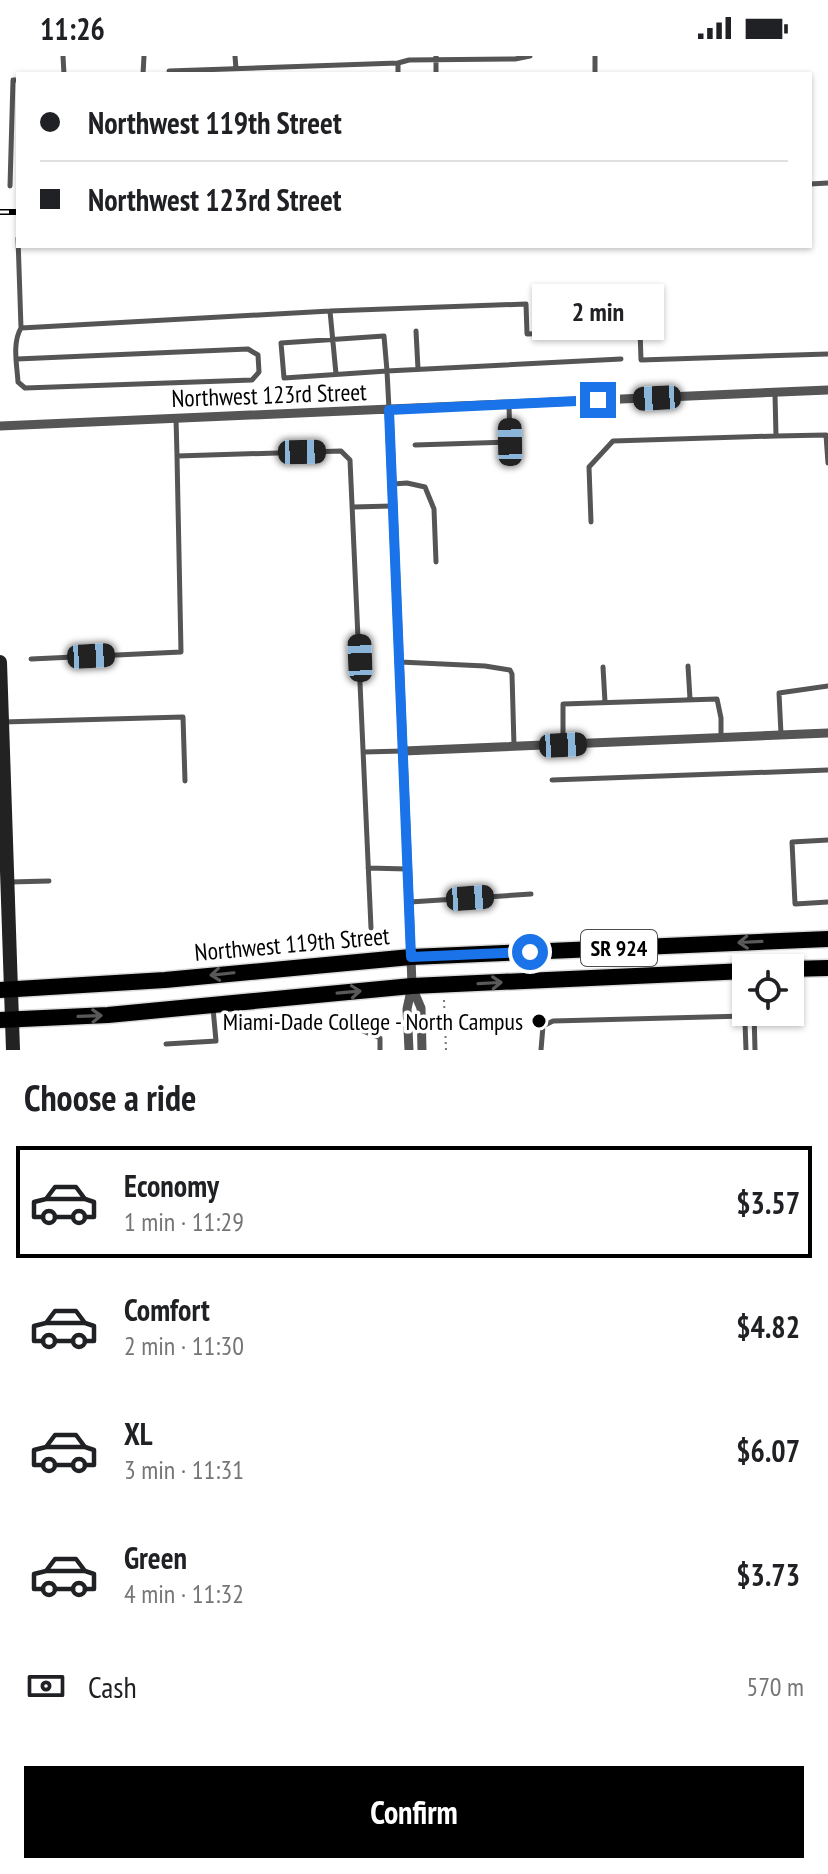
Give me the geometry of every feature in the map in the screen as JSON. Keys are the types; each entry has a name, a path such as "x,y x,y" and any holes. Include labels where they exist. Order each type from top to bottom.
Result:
{"highway":[{"name":"Northwest 119th Street","path":"6,990 165,980 411,957 828,939"},
{"path":"804,969 828,968"},
{"name":"SR 924","path":"6,1019 108,1015 412,986 732,972"}],"main road":[{"path":"0,662 8,882 6,1019 13,1050"}],"street":[{"name":"Northwest 123rd Street","path":"0,426 828,390"},
{"path":"389,410 412,986 407,1009 409,1050"},
{"path":"404,751 828,733"},
{"path":"412,986 421,1008 422,1050"}],"lane":[{"path":"235,56 236,69"},
{"path":"169,71 529,56"},
{"path":"398,63 398,72"},
{"path":"10,186 13,80 16,80"},
{"path":"17,359 248,349 258,355 259,372 252,380 20,387 17,359 16,339 21,328 18,248"},
{"path":"21,328 526,304 527,334 640,330 641,360 828,354"},
{"path":"330,311 336,374"},
{"path":"416,331 418,369"},
{"path":"389,410 387,371 384,336 281,343 284,378 336,374 387,371 418,369 621,359"},
{"path":"775,393 776,436"},
{"path":"415,445 510,442 509,404"},
{"path":"31,659 181,652 176,418"},
{"path":"591,522 589,467 613,441 826,435 828,463"},
{"path":"177,456 341,451 350,460 371,928"},
{"path":"392,484 425,487 434,509 436,562"},
{"path":"353,507 393,506"},
{"path":"400,662 510,670 514,747"},
{"path":"688,666 690,699"},
{"path":"603,667 605,702"},
{"path":"781,735 779,693 828,686"},
{"path":"563,745 563,704 605,702 717,699 721,738"},
{"path":"2,722 183,717 185,781"},
{"path":"364,752 404,751"},
{"path":"552,780 828,770"},
{"path":"828,840 792,842 795,904 828,902"},
{"path":"368,868 408,869"},
{"path":"8,882 49,881"},
{"path":"409,902 531,894"},
{"path":"166,1044 216,1041 213,1005"},
{"path":"541,1050 543,1026 553,1021 732,1016"},
{"path":"745,1026 746,1050"},
{"path":"754,1026 755,1050"},
{"path":"356,1028 380,1038 380,1050"}],"path":[{"path":"444,999 446,1050"}],"railway":[{"path":"0,212 16,212"}],"place":[{"name":"Miami-Dade College - North Campus","path":"539,1021"}],"route":[{"path":"530,952 411,957 389,410 598,400"}]}
